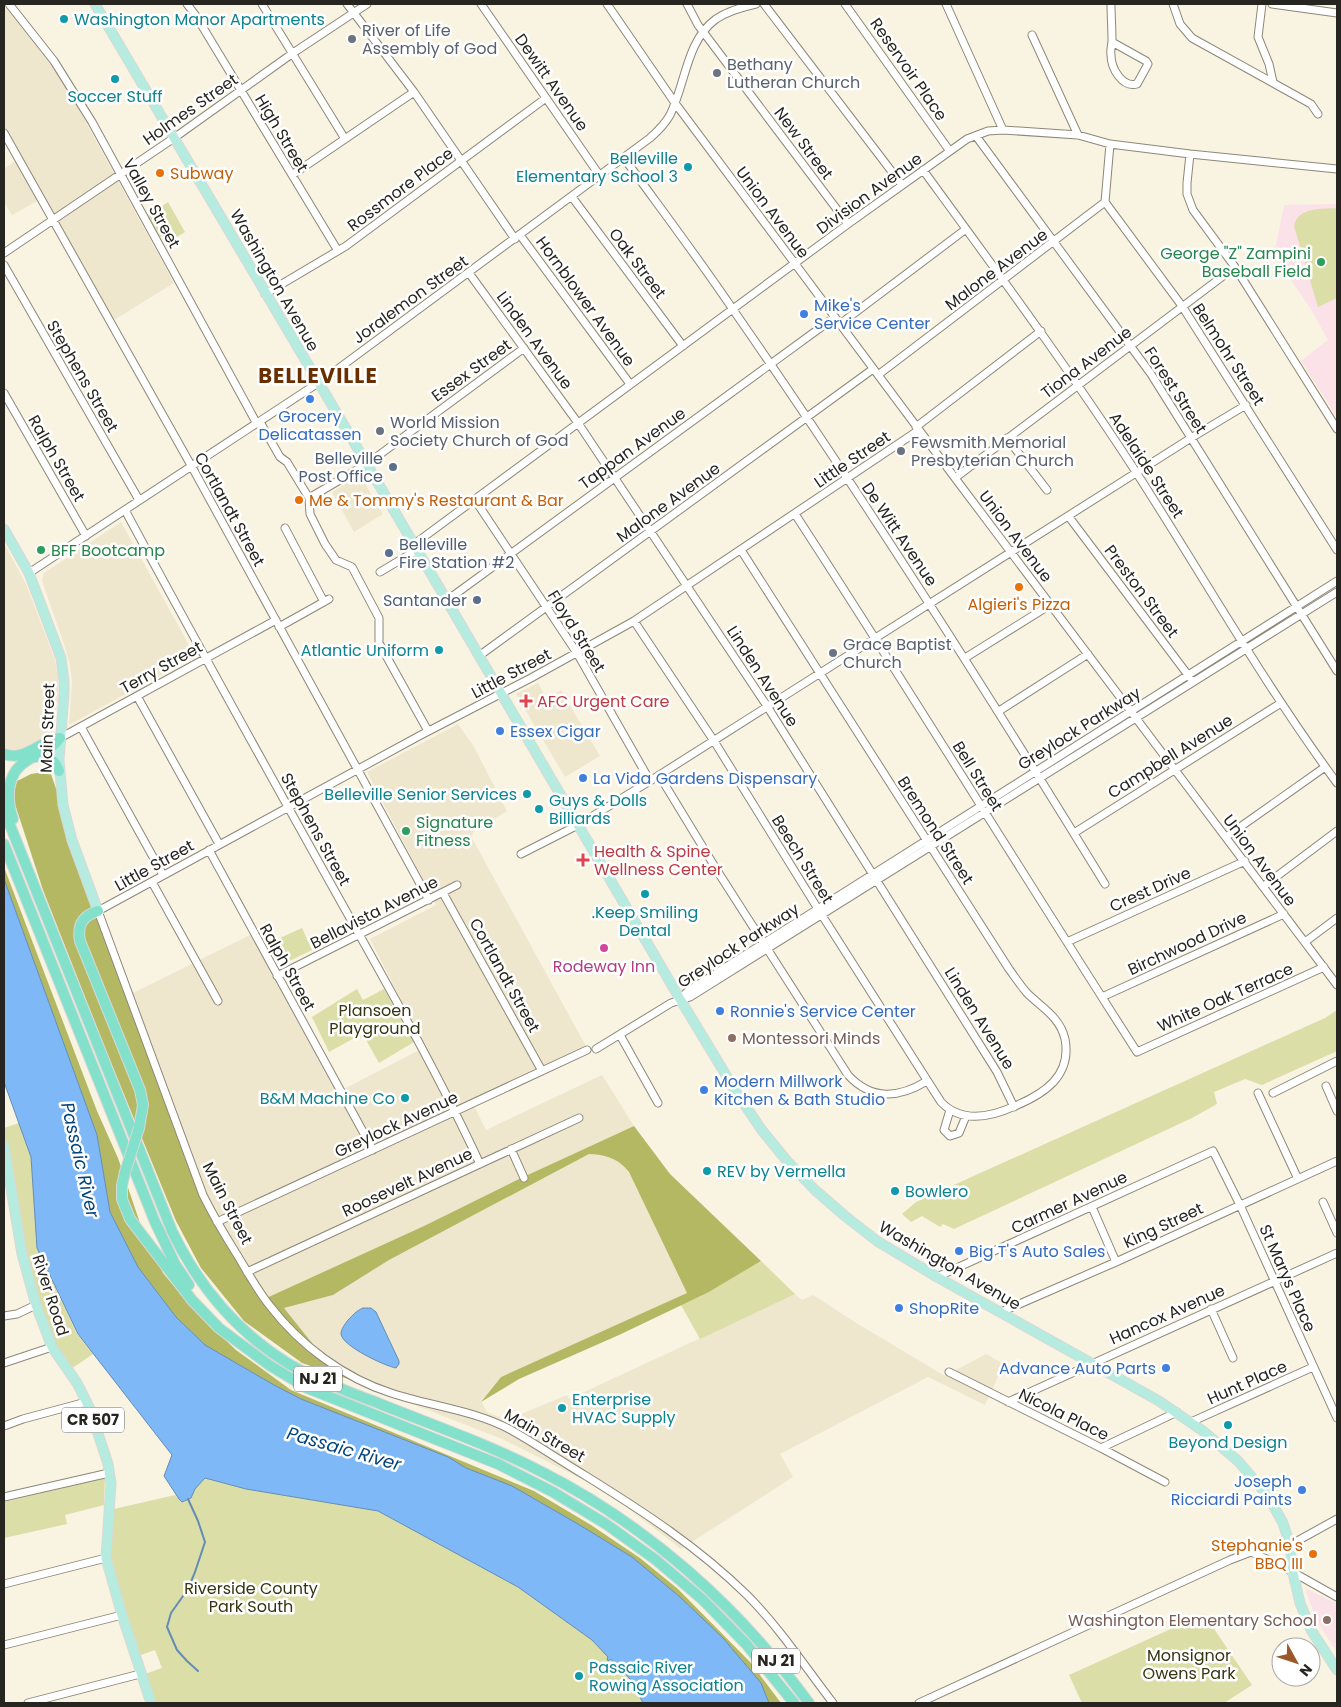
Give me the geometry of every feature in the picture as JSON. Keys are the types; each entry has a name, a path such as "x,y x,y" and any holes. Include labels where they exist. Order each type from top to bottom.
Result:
{"highway":[{"path":"4,754 13,756 24,755 50,740 60,738"},
{"path":"50,927 9,807 8,791 16,769 27,760 53,747 60,738"},
{"path":"27,760 44,756 53,761 59,772"},
{"name":"NJ 21","path":"4,810 172,1231 202,1283 231,1317 252,1337 276,1355 313,1377 509,1456 559,1481 613,1513 664,1550 711,1591 755,1636 809,1703"},
{"name":"NJ 21","path":"4,844 161,1237 175,1264 197,1296 222,1326 244,1347 275,1369 307,1388 492,1462 553,1492 595,1516 656,1560 703,1600 746,1644 794,1703"},
{"path":"98,911 89,914 80,922 80,941 140,1090 143,1105 139,1128 124,1172 122,1199 130,1219 201,1310 219,1328 244,1347"}],"main road":[{"name":"Washington Avenue","path":"98,5 265,294 680,999 746,1107 789,1163 822,1196 861,1229 937,1277 1177,1412 1227,1450 1256,1480 1276,1509 1290,1544 1299,1602 1319,1643 1337,1670"},
{"name":"Main Street","path":"4,529 29,573 61,658 64,694 59,772 63,805 72,840 98,911"},
{"name":"River Road","path":"4,1146 6,1178 22,1254 36,1305 52,1347 77,1383 86,1402 110,1473 106,1558 140,1674 151,1703"}],"street":[{"name":"Valley Street","path":"9,4 54,60 92,122 259,423"},
{"name":"High Street","path":"186,4 196,16 338,251"},
{"path":"262,4 345,139"},
{"name":"Hornblower Avenue","path":"347,4 414,92 518,237 630,384"},
{"name":"Holmes Street","path":"4,253 367,4"},
{"name":"Dewitt Avenue","path":"481,4 600,176"},
{"name":"Union Avenue","path":"607,4 675,103 917,429 1337,985"},
{"name":"New Street","path":"687,4 703,32 848,224"},
{"name":"Joralemon Street","path":"29,573 318,383 650,138 662,127 670,114 694,46 703,32 723,15 755,4"},
{"path":"764,4 902,185"},
{"name":"Reservoir Place","path":"845,4 949,150"},
{"path":"946,4 1003,130"},
{"path":"1111,4 1112,42 1110,54 1112,63 1119,78 1132,85 1136,84 1148,64 1146,61 1112,42"},
{"path":"1173,4 1180,24 1192,38 1311,104 1318,114"},
{"path":"1262,4 1258,36 1273,82"},
{"path":"1272,4 1337,13"},
{"path":"1032,35 1078,135"},
{"path":"292,175 414,92"},
{"name":"Rossmore Place","path":"265,294 338,251 546,98"},
{"name":"Division Avenue","path":"415,548 475,500 630,384 949,150 967,139 988,131 1003,130 1078,135 1110,144 1337,169"},
{"name":"Cortlandt Street","path":"4,134 192,467 429,900"},
{"name":"Forest Street","path":"976,136 1151,374 1337,671"},
{"path":"1105,202 1110,144"},
{"path":"1190,154 1187,194 1193,210 1235,267 1337,429"},
{"name":"De Witt Avenue","path":"624,158 734,309 847,479 999,711 1105,884"},
{"name":"Adelaide Street","path":"923,170 1041,330 1136,473 1281,703 1337,783"},
{"name":"Oak Street","path":"572,197 683,346"},
{"name":"Malone Avenue","path":"479,656 806,418 876,372 1003,280 1105,202"},
{"name":"Belmohr Street","path":"1105,202 1182,306 1337,550"},
{"path":"840,324 966,229"},
{"name":"Stephens Street","path":"4,265 139,500"},
{"name":"Tiona Avenue","path":"954,478 1235,267"},
{"name":"Linden Avenue","path":"469,273 578,423 767,706 997,1072 1014,1107"},
{"name":"Tappan Avenue","path":"446,601 834,317"},
{"name":"Little Street","path":"98,911 634,621 847,479 917,429 1041,330"},
{"name":"Essex Street","path":"309,498 366,464 524,348"},
{"name":"Ralph Street","path":"4,393 86,536"},
{"path":"521,854 578,825 650,781 1246,405"},
{"path":"259,423 280,457 287,462 309,498 310,514 325,544 336,560 352,567 378,618 379,643 428,732"},
{"path":"1007,438 1048,490"},
{"name":"Floyd Street","path":"475,500 577,653 650,781"},
{"name":"Stephens Street","path":"125,510 205,658 360,934 456,1112 480,1164"},
{"name":"Bell Street","path":"795,514 876,638 982,810 1137,1052"},
{"name":"Preston Street","path":"1070,517 1191,679"},
{"name":"Terry Street","path":"60,738 205,658 326,601 284,528"},
{"path":"380,572 415,548"},
{"name":"Bremond Street","path":"741,550 1009,969 1027,993 1048,1010 1062,1029 1066,1052 1059,1075 1048,1089 1014,1107"},
{"name":"Greylock Parkway","path":"1245,645 1337,581"},
{"name":"Greylock Parkway","path":"680,999 690,997 766,946 1245,645 1302,614 1337,592"},
{"path":"964,658 1050,605"},
{"name":"Beech Street","path":"634,621 714,741 941,1102 950,1110 966,1116 990,1116 1014,1107"},
{"path":"999,711 1088,654"},
{"path":"137,696 219,844"},
{"name":"Campbell Avenue","path":"1074,833 1281,703"},
{"path":"81,727 163,875"},
{"path":"1226,837 1325,767"},
{"path":"659,775 845,1070 857,1083 873,1092 892,1094 914,1088 927,1081"},
{"path":"1264,886 1337,831"},
{"name":"Ralph Street","path":"209,850 373,1150"},
{"name":"Crest Drive","path":"1067,942 1245,861"},
{"path":"152,882 218,1001"},
{"name":"Bellavista Avenue","path":"277,976 457,885"},
{"name":"Cortlandt Street","path":"443,893 542,1071"},
{"name":"Main Street","path":"98,911 203,1195 217,1222 262,1296 283,1322 307,1345 352,1376 388,1392 469,1413 509,1429 672,1531 758,1606 833,1703"},
{"name":"Birchwood Drive","path":"1102,997 1284,914"},
{"path":"1305,942 1337,918"},
{"name":"White Oak Terrace","path":"1137,1052 1324,967"},
{"path":"596,1050 670,1003 680,999"},
{"path":"620,1035 658,1103"},
{"name":"Greylock Avenue","path":"217,1222 587,1050"},
{"path":"1273,1093 1337,1061"},
{"path":"1326,1086 1337,1110"},
{"path":"1258,1093 1298,1179"},
{"path":"950,1110 944,1130 950,1136 959,1133 966,1116"},
{"name":"Roosevelt Avenue","path":"247,1272 579,1118"},
{"path":"511,1150 524,1178"},
{"name":"Carmer Avenue","path":"937,1277 1213,1151"},
{"name":"St Marys Place","path":"1213,1151 1240,1205 1337,1418"},
{"name":"King Street","path":"1000,1312 1116,1262 1337,1161"},
{"path":"1323,1202 1337,1233"},
{"path":"1092,1207 1116,1262"},
{"name":"Hancox Avenue","path":"1008,1402 1337,1252"},
{"path":"4,1316 17,1314 36,1305"},
{"path":"1211,1309 1233,1358"},
{"path":"4,1363 52,1347"},
{"name":"Hunt Place","path":"1191,1422 1314,1367"},
{"name":"Nicola Place","path":"950,1372 1165,1482"},
{"path":"4,1426 86,1402"},
{"path":"1101,1448 1177,1412"},
{"path":"4,1497 110,1473"},
{"path":"1290,1544 1337,1519"},
{"path":"919,1703 1222,1563 1251,1552 1337,1597"},
{"path":"4,1584 106,1558"},
{"path":"4,1645 122,1615"},
{"path":"28,1703 140,1674"}],"shaded area":[{"path":"4,4 7,4 59,73 174,283 109,323 39,200 12,215 4,202 4,169 15,161 4,143"},
{"path":"1337,204 1337,417 1301,361 1328,340 1311,309 1274,255 1284,205"},
{"path":"360,475 383,514 354,532 332,492"},
{"path":"121,522 195,656 69,725 72,682 70,665 42,581 44,573"},
{"path":"4,543 26,584 55,660 58,676 58,699 53,732 21,749 9,750 4,747"},
{"path":"538,683 547,700 561,690 600,756 565,777 516,694"},
{"path":"458,724 473,745 507,811 473,832 472,838 588,1050 473,1104 486,1130 602,1075 634,1126 519,1179 424,1226 262,1300 199,1194 127,996 254,933 340,1091 425,1047 370,939 436,905 367,772"},
{"path":"589,1154 611,1157 618,1160 629,1172 688,1293 501,1377 481,1401 487,1412 507,1420 567,1395 569,1399 795,1294 802,1300 813,1295 945,1376 986,1354 1004,1364 985,1405 928,1377 780,1454 793,1477 681,1549 621,1503 582,1479 502,1439 351,1380 352,1377 316,1348 284,1308 333,1295 389,1260"},
{"name":"Washington Elementary School","path":"1305,1588 1337,1604 1337,1652 1320,1626"}],"green space":[{"path":"168,202 185,232 177,237 172,229 160,237 147,216"},
{"name":"George \"Z\" Zampini Baseball Field","path":"1337,208 1337,298 1318,307 1294,226 1296,220 1305,212"},
{"path":"50,771 127,996 199,1194 262,1300 424,1226 519,1179 634,1126 670,1174 761,1261 709,1292 619,1335 519,1379 481,1402 501,1377 687,1293 629,1172 620,1163 611,1158 589,1154 389,1260 333,1295 284,1308 316,1348 352,1377 351,1380 302,1363 244,1321 201,1268 176,1221 43,890 12,795 17,781 31,774"},
{"path":"4,867 97,1111 118,1158 142,1229 163,1273 193,1309 236,1350 291,1390 534,1491 591,1525 640,1558 678,1589 750,1662 781,1703 769,1703 761,1683 723,1638 680,1597 632,1557 512,1486 466,1468 448,1457 301,1399 274,1385 205,1345 176,1317 138,1267 110,1212 97,1135 4,879"},
{"path":"302,928 312,950 281,965 269,943"},
{"name":"Plansoen Playground","path":"357,989 363,1000 384,989 414,1042 379,1063 365,1038 358,1036 329,1052 312,1017"},
{"path":"1337,1010 1337,1051 1262,1085 1245,1079 1214,1092 1217,1104 1192,1118 954,1229 943,1224 940,1227 922,1216 911,1222 902,1214 916,1202 1325,1018"},
{"path":"19,1123 31,1157 37,1248 77,1334 93,1354 68,1371 36,1305 4,1146 4,1128"},
{"path":"761,1261 795,1294 700,1339 681,1305 709,1292"},
{"path":"105,1478 104,1505 65,1515 67,1524 4,1538 4,1502"},
{"name":"Riverside County Park South","path":"205,1478 246,1489 378,1511 518,1587 592,1640 632,1681 643,1703 151,1703 145,1674 162,1668 155,1650 135,1657 106,1558 109,1515 114,1509 175,1495 182,1502 191,1498 195,1489"},
{"name":"Monsignor Owens Park","path":"1204,1614 1252,1685 1224,1703 1082,1703 1069,1675"}],"water":[{"name":"Passaic River","path":"4,879 97,1135 110,1212 138,1267 176,1317 205,1345 274,1385 301,1399 448,1457 466,1468 512,1486 632,1557 680,1597 723,1638 761,1683 769,1703 643,1703 632,1681 617,1665 614,1667 611,1659 608,1661 608,1657 592,1640 518,1587 378,1511 246,1489 205,1478 195,1489 191,1498 182,1502 179,1499 164,1476 172,1455 78,1334 37,1248 31,1157 4,1082"},
{"path":"371,1308 376,1312 399,1361 396,1368 365,1355 343,1339 341,1334 344,1325 358,1310"}],"waterway":[{"path":"188,1499 205,1542 188,1589 171,1613 167,1627 177,1650 198,1671"}],"place":[{"name":"Washington Manor Apartments","path":"64,19"},
{"name":"River of Life Assembly of God","path":"352,39"},
{"name":"Bethany Lutheran Church","path":"717,73"},
{"name":"Soccer Stuff","path":"115,79"},
{"name":"Belleville Elementary School 3","path":"688,167"},
{"name":"Subway","path":"160,173"},
{"name":"George \"Z\" Zampini Baseball Field","path":"1321,262"},
{"name":"Mike's Service Center","path":"804,314"},
{"name":"Grocery Delicatassen","path":"310,399"},
{"name":"World Mission Society Church of God","path":"380,431"},
{"name":"Fewsmith Memorial Presbyterian Church","path":"901,451"},
{"name":"Belleville Post Office","path":"393,467"},
{"name":"Me & Tommy's Restaurant & Bar","path":"299,500"},
{"name":"BFF Bootcamp","path":"41,550"},
{"name":"Belleville Fire Station #2","path":"389,553"},
{"name":"Algieri's Pizza","path":"1019,587"},
{"name":"Santander","path":"477,600"},
{"name":"Atlantic Uniform","path":"439,650"},
{"name":"Grace Baptist Church","path":"833,653"},
{"name":"AFC Urgent Care","path":"526,701"},
{"name":"Essex Cigar","path":"500,731"},
{"name":"La Vida Gardens Dispensary","path":"583,778"},
{"name":"Belleville Senior Services","path":"527,794"},
{"name":"Guys & Dolls Billiards","path":"539,809"},
{"name":"Signature Fitness","path":"406,831"},
{"name":"Health & Spine Wellness Center","path":"583,860"},
{"name":".Keep Smiling Dental","path":"645,894"},
{"name":"Rodeway Inn","path":"604,948"},
{"name":"Ronnie's Service Center","path":"720,1011"},
{"name":"Montessori Minds","path":"732,1038"},
{"name":"Modern Millwork Kitchen & Bath Studio","path":"704,1090"},
{"name":"B&M Machine Co","path":"405,1098"},
{"name":"REV by Vermella","path":"707,1171"},
{"name":"Bowlero","path":"895,1191"},
{"name":"Big T's Auto Sales","path":"959,1251"},
{"name":"ShopRite","path":"899,1308"},
{"name":"Advance Auto Parts","path":"1166,1368"},
{"name":"Enterprise HVAC Supply","path":"562,1408"},
{"name":"Beyond Design","path":"1228,1425"},
{"name":"Joseph Ricciardi Paints","path":"1302,1490"},
{"name":"Stephanie's BBQ III","path":"1313,1554"},
{"name":"Washington Elementary School","path":"1327,1620"},
{"name":"Passaic River Rowing Association","path":"579,1676"}],"district":[{"name":"BELLEVILLE","path":"318,376"}]}
